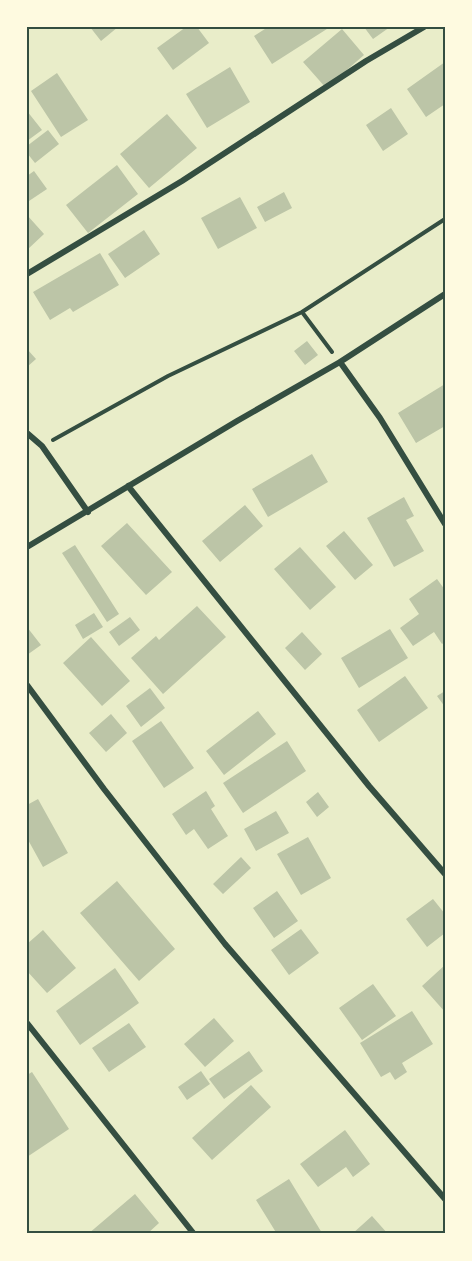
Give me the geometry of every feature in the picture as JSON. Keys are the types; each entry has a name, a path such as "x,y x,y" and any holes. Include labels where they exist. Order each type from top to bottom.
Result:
{"street":[{"path":"27,274 182,181 366,61 424,27"},
{"path":"27,547 340,362 445,294"},
{"path":"340,362 380,418 445,524"},
{"path":"27,433 42,446 88,512"},
{"path":"128,486 369,786 445,874"},
{"path":"27,684 104,789 225,944 445,1199"},
{"path":"27,1023 194,1234"}],"path":[{"path":"42,446 168,376 302,312 445,219"},
{"path":"302,312 340,362"}],"building":[{"path":"90,27 118,27 101,41"},
{"path":"186,27 197,27 209,43 173,70 157,48"},
{"path":"268,27 330,27 272,64 254,36"},
{"path":"364,27 390,27 373,39"},
{"path":"342,29 364,55 326,88 303,62"},
{"path":"445,62 445,104 426,117 407,89"},
{"path":"230,67 250,102 207,128 186,94"},
{"path":"57,73 88,120 61,137 31,91"},
{"path":"391,108 408,134 383,151 366,125"},
{"path":"27,111 42,130 27,141"},
{"path":"167,114 197,148 149,188 120,154"},
{"path":"48,130 59,144 35,163 27,153 27,146"},
{"path":"117,165 138,194 88,233 66,205"},
{"path":"34,171 47,189 29,201 27,176"},
{"path":"284,192 292,208 265,222 257,207"},
{"path":"240,197 257,228 218,249 201,218"},
{"path":"27,215 44,234 27,250"},
{"path":"144,230 160,254 125,278 108,254"},
{"path":"100,253 119,285 73,312 70,308 50,320 33,292"},
{"path":"307,341 318,355 305,365 294,351"},
{"path":"27,349 36,359 27,367"},
{"path":"445,384 445,426 416,443 398,413"},
{"path":"312,454 328,482 268,517 252,489"},
{"path":"404,497 414,516 406,520 424,551 394,567 367,518"},
{"path":"245,505 263,526 220,562 202,541"},
{"path":"127,523 172,572 146,595 101,546"},
{"path":"344,531 373,565 355,580 326,546"},
{"path":"75,545 119,614 107,622 62,553"},
{"path":"300,547 336,587 310,610 274,569"},
{"path":"437,579 445,590 445,642 442,644 434,632 413,646 400,628 419,614 409,599"},
{"path":"197,606 226,637 163,694 131,658 156,636 159,640"},
{"path":"94,613 103,627 83,639 75,625"},
{"path":"130,617 140,630 119,646 109,632"},
{"path":"27,627 41,645 27,655"},
{"path":"390,629 408,658 359,688 341,658"},
{"path":"302,632 322,654 305,670 285,648"},
{"path":"91,637 130,681 102,706 63,663"},
{"path":"405,676 428,708 379,742 357,710"},
{"path":"150,688 165,708 141,727 126,706"},
{"path":"445,691 445,707 437,696"},
{"path":"258,711 276,734 224,775 206,751"},
{"path":"111,714 127,733 106,752 89,733"},
{"path":"161,721 194,768 164,788 132,741"},
{"path":"287,741 306,771 243,813 223,783"},
{"path":"206,791 215,806 211,809 228,836 208,849 194,829 186,835 172,814"},
{"path":"318,792 329,807 317,817 306,802"},
{"path":"38,799 68,853 43,867 27,838 27,805"},
{"path":"276,811 289,833 256,851 244,829"},
{"path":"308,837 331,878 301,895 277,854"},
{"path":"241,857 251,868 223,894 213,884"},
{"path":"117,881 175,949 139,981 80,913"},
{"path":"277,891 298,921 274,938 253,908"},
{"path":"433,899 445,914 445,933 427,947 406,919"},
{"path":"301,929 319,953 289,975 271,950"},
{"path":"43,930 76,968 47,993 27,971 27,944"},
{"path":"445,965 445,1012 422,986"},
{"path":"115,968 139,1003 80,1045 56,1011"},
{"path":"373,984 396,1016 362,1040 339,1008"},
{"path":"412,1011 433,1044 402,1063 407,1072 395,1080 390,1072 381,1077 360,1043"},
{"path":"214,1018 234,1041 205,1067 184,1044"},
{"path":"129,1023 146,1047 109,1072 92,1048"},
{"path":"249,1051 263,1071 224,1099 209,1079"},
{"path":"201,1071 210,1084 187,1100 178,1087"},
{"path":"32,1072 69,1129 27,1157 27,1075"},
{"path":"251,1085 271,1107 212,1160 192,1138"},
{"path":"345,1130 370,1164 353,1177 346,1167 318,1187 300,1164"},
{"path":"289,1179 321,1234 277,1234 256,1200"},
{"path":"135,1194 159,1223 147,1234 88,1234"},
{"path":"372,1216 388,1234 352,1234"}]}
